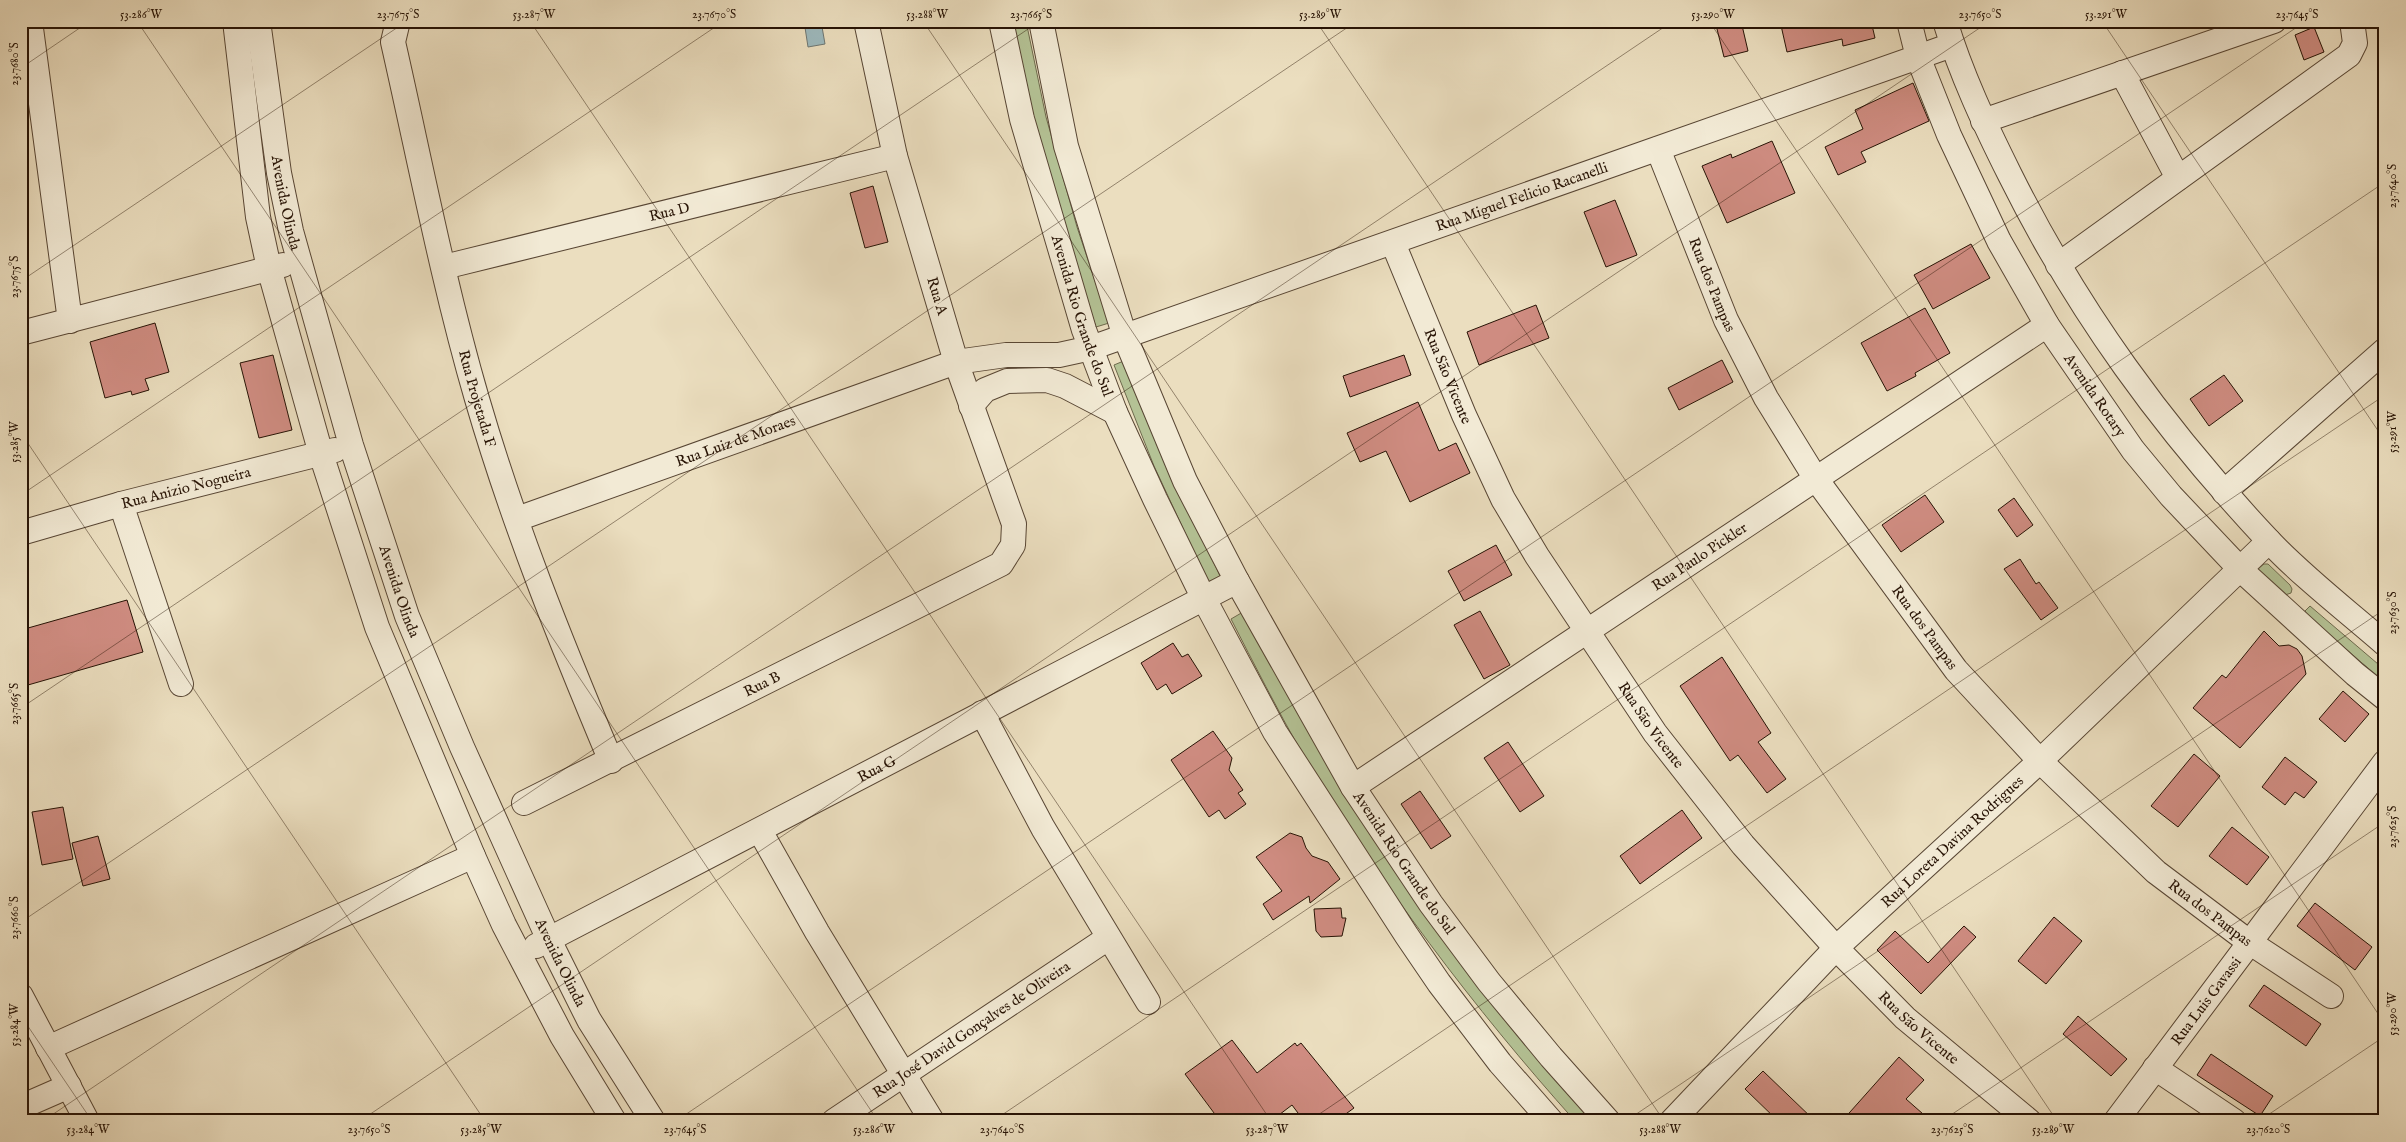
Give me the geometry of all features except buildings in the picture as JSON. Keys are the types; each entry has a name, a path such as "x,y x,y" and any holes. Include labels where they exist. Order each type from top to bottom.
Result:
{"street":[{"path":"30,21 70,320"},
{"name":"Avenida Olinda","path":"234,21 258,217 269,268 322,454 377,627 473,856 519,954 562,1036 614,1121"},
{"name":"Avenida Olinda","path":"258,21 279,173 299,262 351,445 407,616 462,747 549,940 589,1020 653,1121"},
{"name":"Rua Projetada F","path":"398,21 393,42 459,334 478,401 557,632 611,761"},
{"name":"Rua A","path":"866,21 895,156 956,362 1014,524 1013,545 1001,564"},
{"name":"Avenida Rio Grande do Sul","path":"1002,21 1022,119 1091,348 1115,412 1203,598 1275,732 1406,936 1500,1063 1550,1121"},
{"name":"Avenida Rio Grande do Sul","path":"1041,21 1066,146 1125,337 1185,481 1236,580 1353,787 1431,904 1489,982 1550,1057 1608,1121"},
{"name":"Avenida Rotary","path":"1909,21 1918,57 1974,191 2007,257 2047,325 2133,450 2171,496 2241,570 2355,674 2385,698"},
{"path":"1945,21 1952,45 1983,120 2024,204 2084,308 2140,389 2178,439 2269,542 2314,584 2385,644"},
{"path":"1983,120 2274,21"},
{"path":"2058,265 2349,55 2355,43 2352,21"},
{"name":"Rua Miguel Felicio Racanelli","path":"1059,355 1091,348 1125,337 1952,45"},
{"path":"2122,73 2178,178"},
{"name":"Rua dos Pampas","path":"1658,149 1726,320 1766,398 1816,479 1956,670 2040,761 2156,872 2249,942 2331,996"},
{"name":"Rua D","path":"444,267 895,156"},
{"name":"Rua São Vicente","path":"1393,242 1464,415 1503,499 1587,633 1654,733 1743,846 1836,948 1905,1018 2029,1121"},
{"path":"21,333 269,268 299,262"},
{"name":"Rua Paulo Pickler","path":"1353,787 2047,325"},
{"path":"2224,492 2385,350"},
{"path":"1059,355 1058,368 1065,386"},
{"name":"Rua Luiz de Moraes","path":"517,519 956,362 1006,356 1059,355"},
{"path":"971,406 985,390 1007,382 1046,380 1065,386 1115,412"},
{"name":"Rua Anizio Nogueira","path":"21,532 121,504 322,454 351,445"},
{"path":"121,504 181,684"},
{"name":"Rua Loreta Davina Rodrigues","path":"1672,1121 1836,948 2040,761 2269,542"},
{"name":"Rua B","path":"524,803 1001,564"},
{"path":"1203,598 1236,580"},
{"path":"2289,613 2314,584"},
{"name":"Rua G","path":"519,954 760,831 1203,598"},
{"path":"982,713 1043,828 1148,1002"},
{"path":"434,762 462,747"},
{"name":"Rua Luis Gavassi","path":"2116,1121 2385,762"},
{"path":"760,831 902,1074 932,1121"},
{"path":"48,1048 473,856"},
{"name":"Rua José David Gonçalves de Oliveira","path":"834,1121 1108,938"},
{"path":"21,996 87,1121"},
{"path":"2155,1068 2234,1121"},
{"path":"21,1107 69,1086"}],"green space":[{"path":"1011,21 1026,21 1046,117 1077,227 1109,323 1096,327 1063,229 1034,122"},
{"path":"1126,360 1166,460 1220,576 1208,582 1154,466 1114,365"},
{"path":"2264,564 2268,564 2290,585 2291,593 2285,595 2261,573 2258,569"},
{"path":"2310,606 2385,670 2385,683 2307,615 2305,611"},
{"path":"1243,612 1317,747 1593,1121 1575,1121 1537,1078 1464,989 1363,850 1302,753 1231,619"}],"water":[{"path":"804,21 821,21 825,44 808,47"}]}
